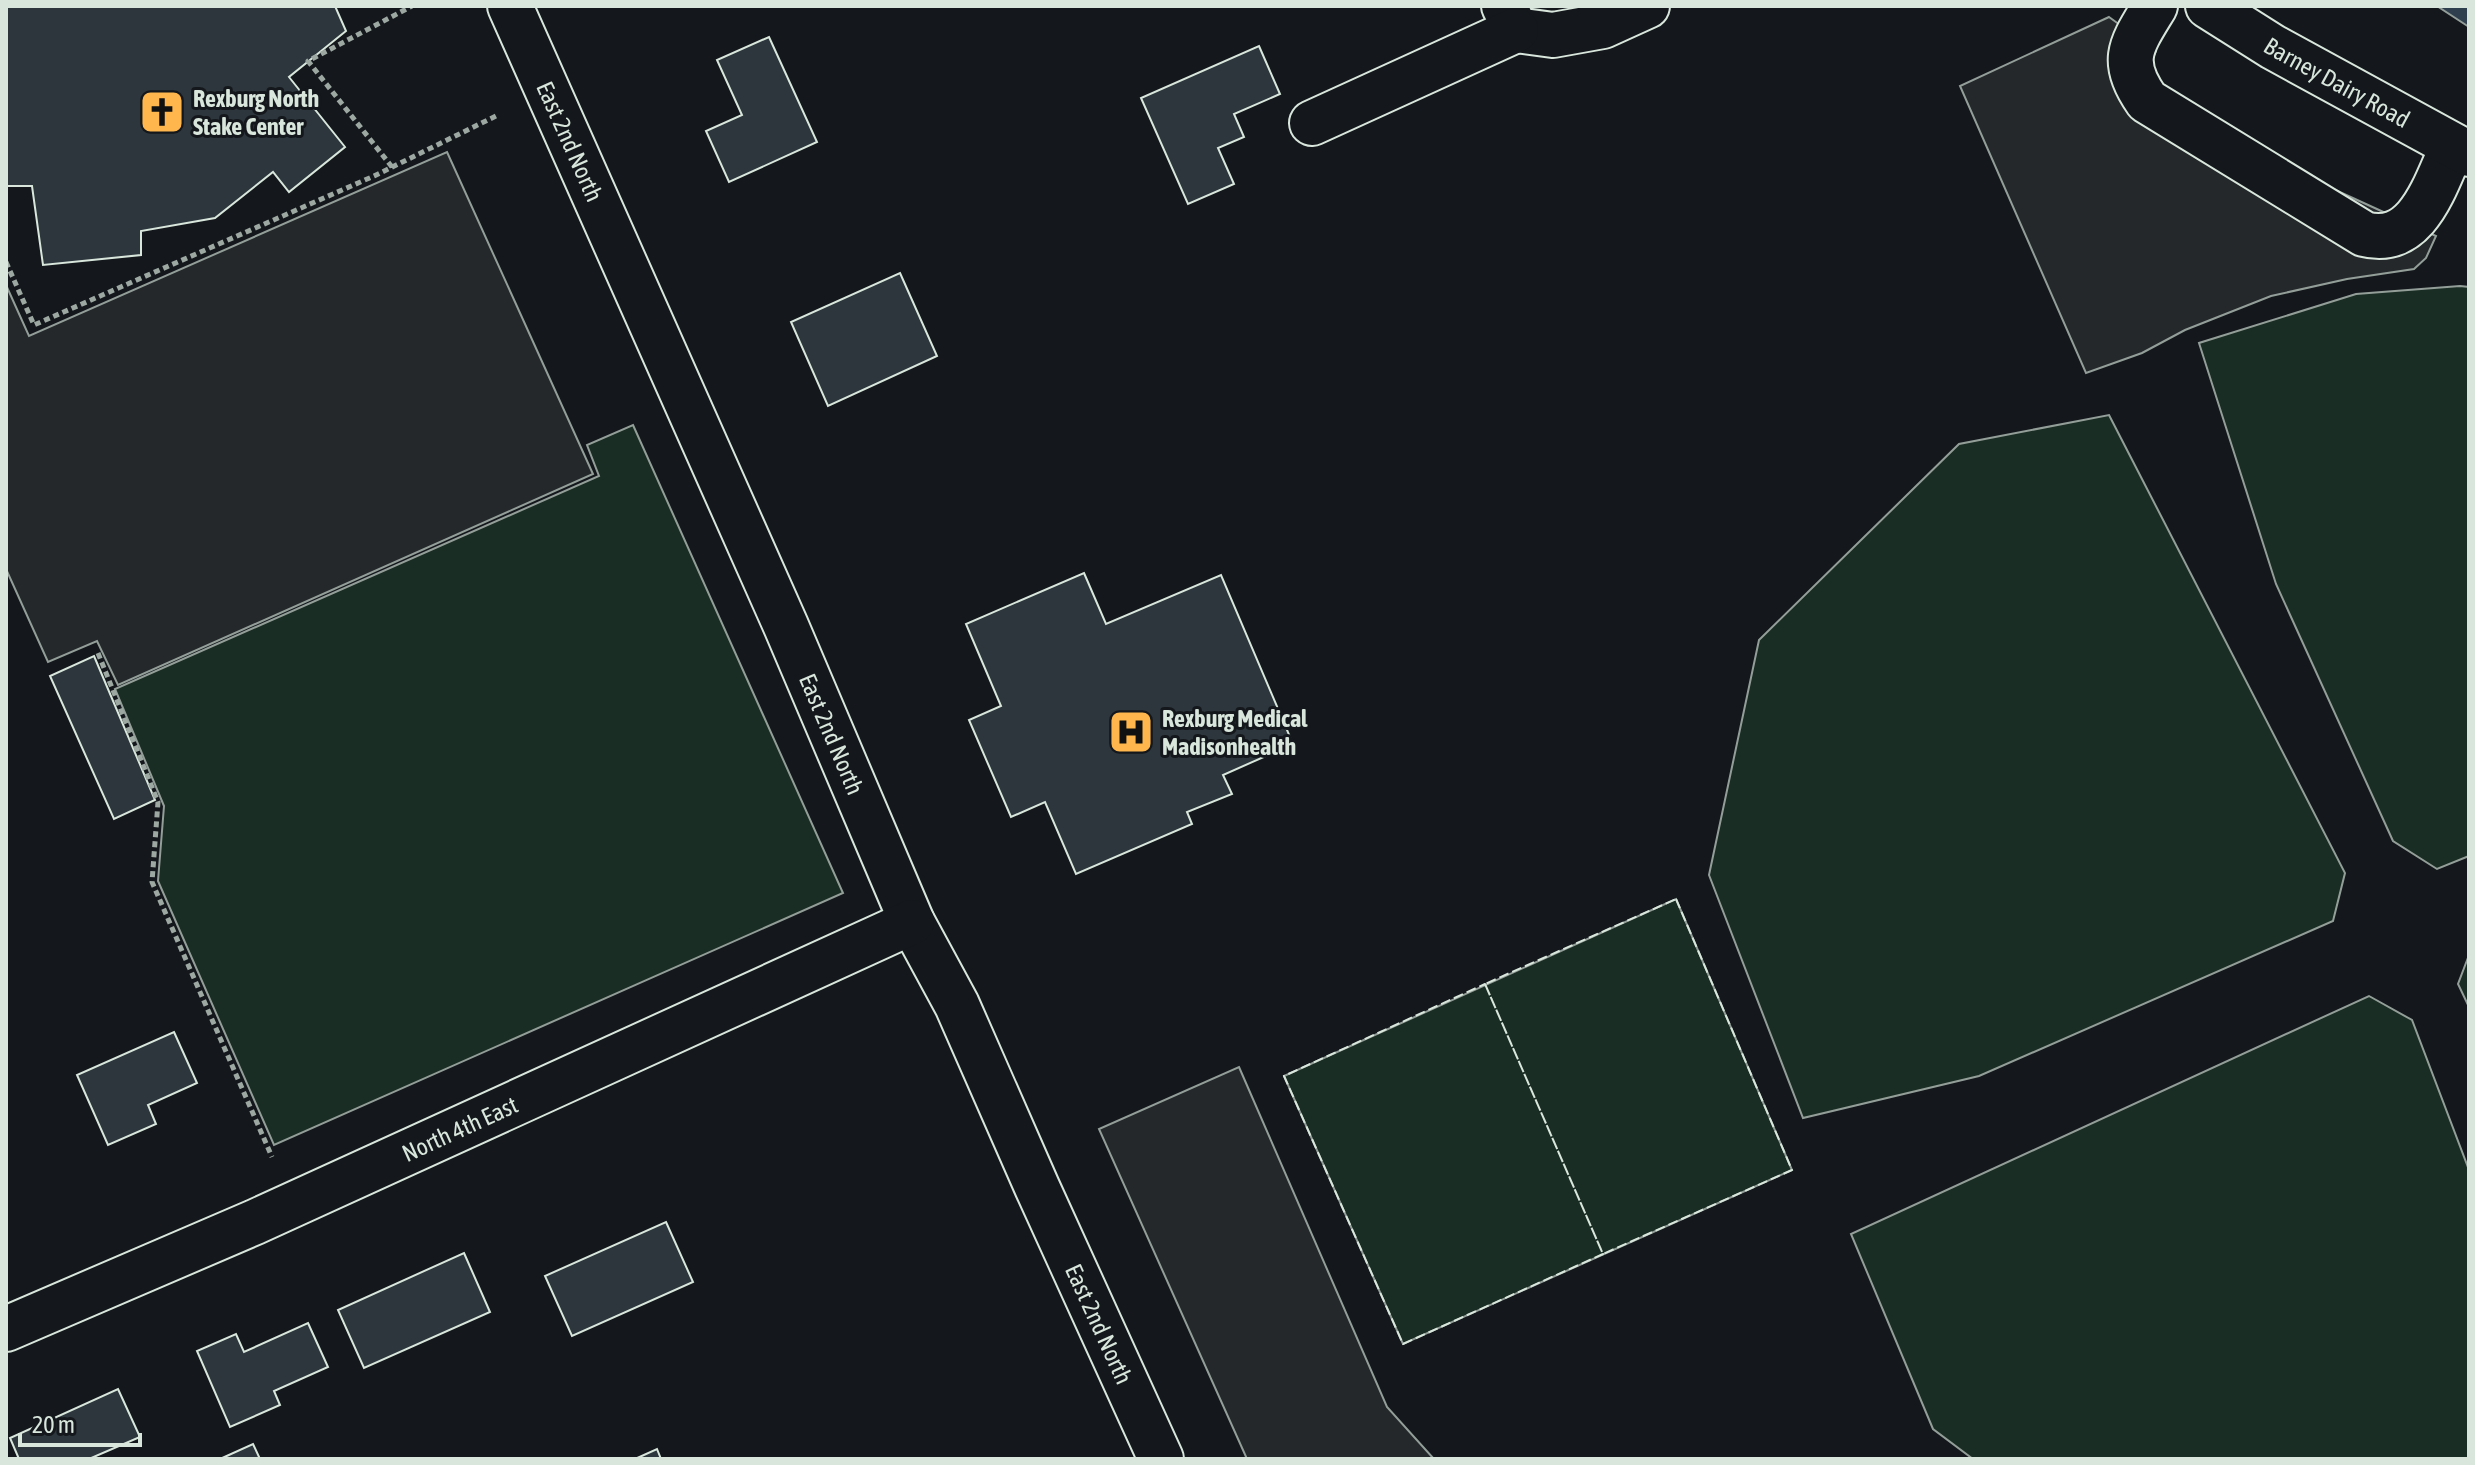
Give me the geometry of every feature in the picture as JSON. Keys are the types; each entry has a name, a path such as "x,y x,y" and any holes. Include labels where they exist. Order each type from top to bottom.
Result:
{"street":[{"name":"East 2nd North","path":"510,6 786,626 912,922 957,1005 1161,1459"},
{"path":"1312,123 1510,18 1553,35 1603,26 1647,6"},
{"path":"2155,6 2132,42 2129,59 2135,84 2147,101 2364,234 2379,238 2407,229 2461,150"},
{"name":"Barney Dairy Road","path":"2208,6 2273,47 2461,150"},
{"name":"North 4th East","path":"6,1329 255,1222 912,922"}],"path":[{"path":"392,167 308,61 412,6"},
{"path":"6,262 34,325 392,167 498,115"},
{"path":"98,653 158,802 152,882 272,1157"}],"green space":[{"path":"2469,287 2469,856 2437,869 2393,841 2276,584 2199,343 2356,294"},
{"path":"2109,415 2345,873 2333,921 1979,1076 1803,1118 1709,875 1759,640 1959,444"},
{"path":"633,425 843,893 274,1145 158,881 164,806 115,689 599,476 587,445"},
{"path":"1676,899 1792,1170 1403,1344 1284,1076"},
{"path":"2469,955 2469,1007 2458,984"},
{"path":"2369,996 2412,1020 2469,1170 2469,1459 1973,1459 1933,1429 1851,1234"}],"shaded area":[{"path":"2109,17 2156,51 2154,74 2161,85 2331,188 2436,236 2426,258 2414,269 2347,279 2271,296 2185,330 2142,353 2086,373 1960,86"},
{"path":"447,152 593,474 118,685 97,641 48,662 6,569 6,285 29,336"},
{"path":"1239,1067 1387,1407 1434,1459 1247,1459 1099,1129"}],"water":[{"path":"2437,6 2469,6 2469,27"}],"building":[{"name":"Rexburg North Stake Center","path":"6,6 335,6 346,31 289,77 345,147 289,192 273,172 215,218 141,231 141,255 43,265 32,186 6,186"},
{"path":"769,37 817,142 729,182 706,131 742,115 717,60"},
{"path":"1259,46 1280,94 1234,114 1244,137 1218,148 1234,184 1188,204 1141,98"},
{"path":"900,273 937,356 828,406 791,322"},
{"name":"Rexburg Medical Madisonhealth","path":"1084,573 1106,624 1221,575 1293,744 1223,775 1232,794 1187,812 1192,824 1076,874 1045,802 1011,817 969,720 1001,706 966,624"},
{"path":"94,656 155,800 114,819 50,676"},
{"path":"174,1032 197,1083 148,1105 156,1124 108,1145 77,1075"},
{"path":"666,1222 693,1282 572,1336 545,1276"},
{"path":"464,1253 490,1312 364,1368 338,1310"},
{"path":"308,1323 328,1367 274,1391 280,1405 230,1427 197,1351 236,1334 244,1352"},
{"path":"118,1389 140,1437 89,1459 19,1459 10,1438"},
{"path":"253,1444 260,1459 220,1459"},
{"path":"657,1449 661,1459 635,1459"}],"fence":[{"path":"1676,899 1792,1170 1603,1254 1485,984 1676,899"},
{"path":"1485,984 1603,1254 1403,1344 1284,1076 1485,984"}],"place":[{"name":"Rexburg North Stake Center","path":"162,112"},
{"name":"Rexburg Medical Madisonhealth","path":"1131,732"}]}
